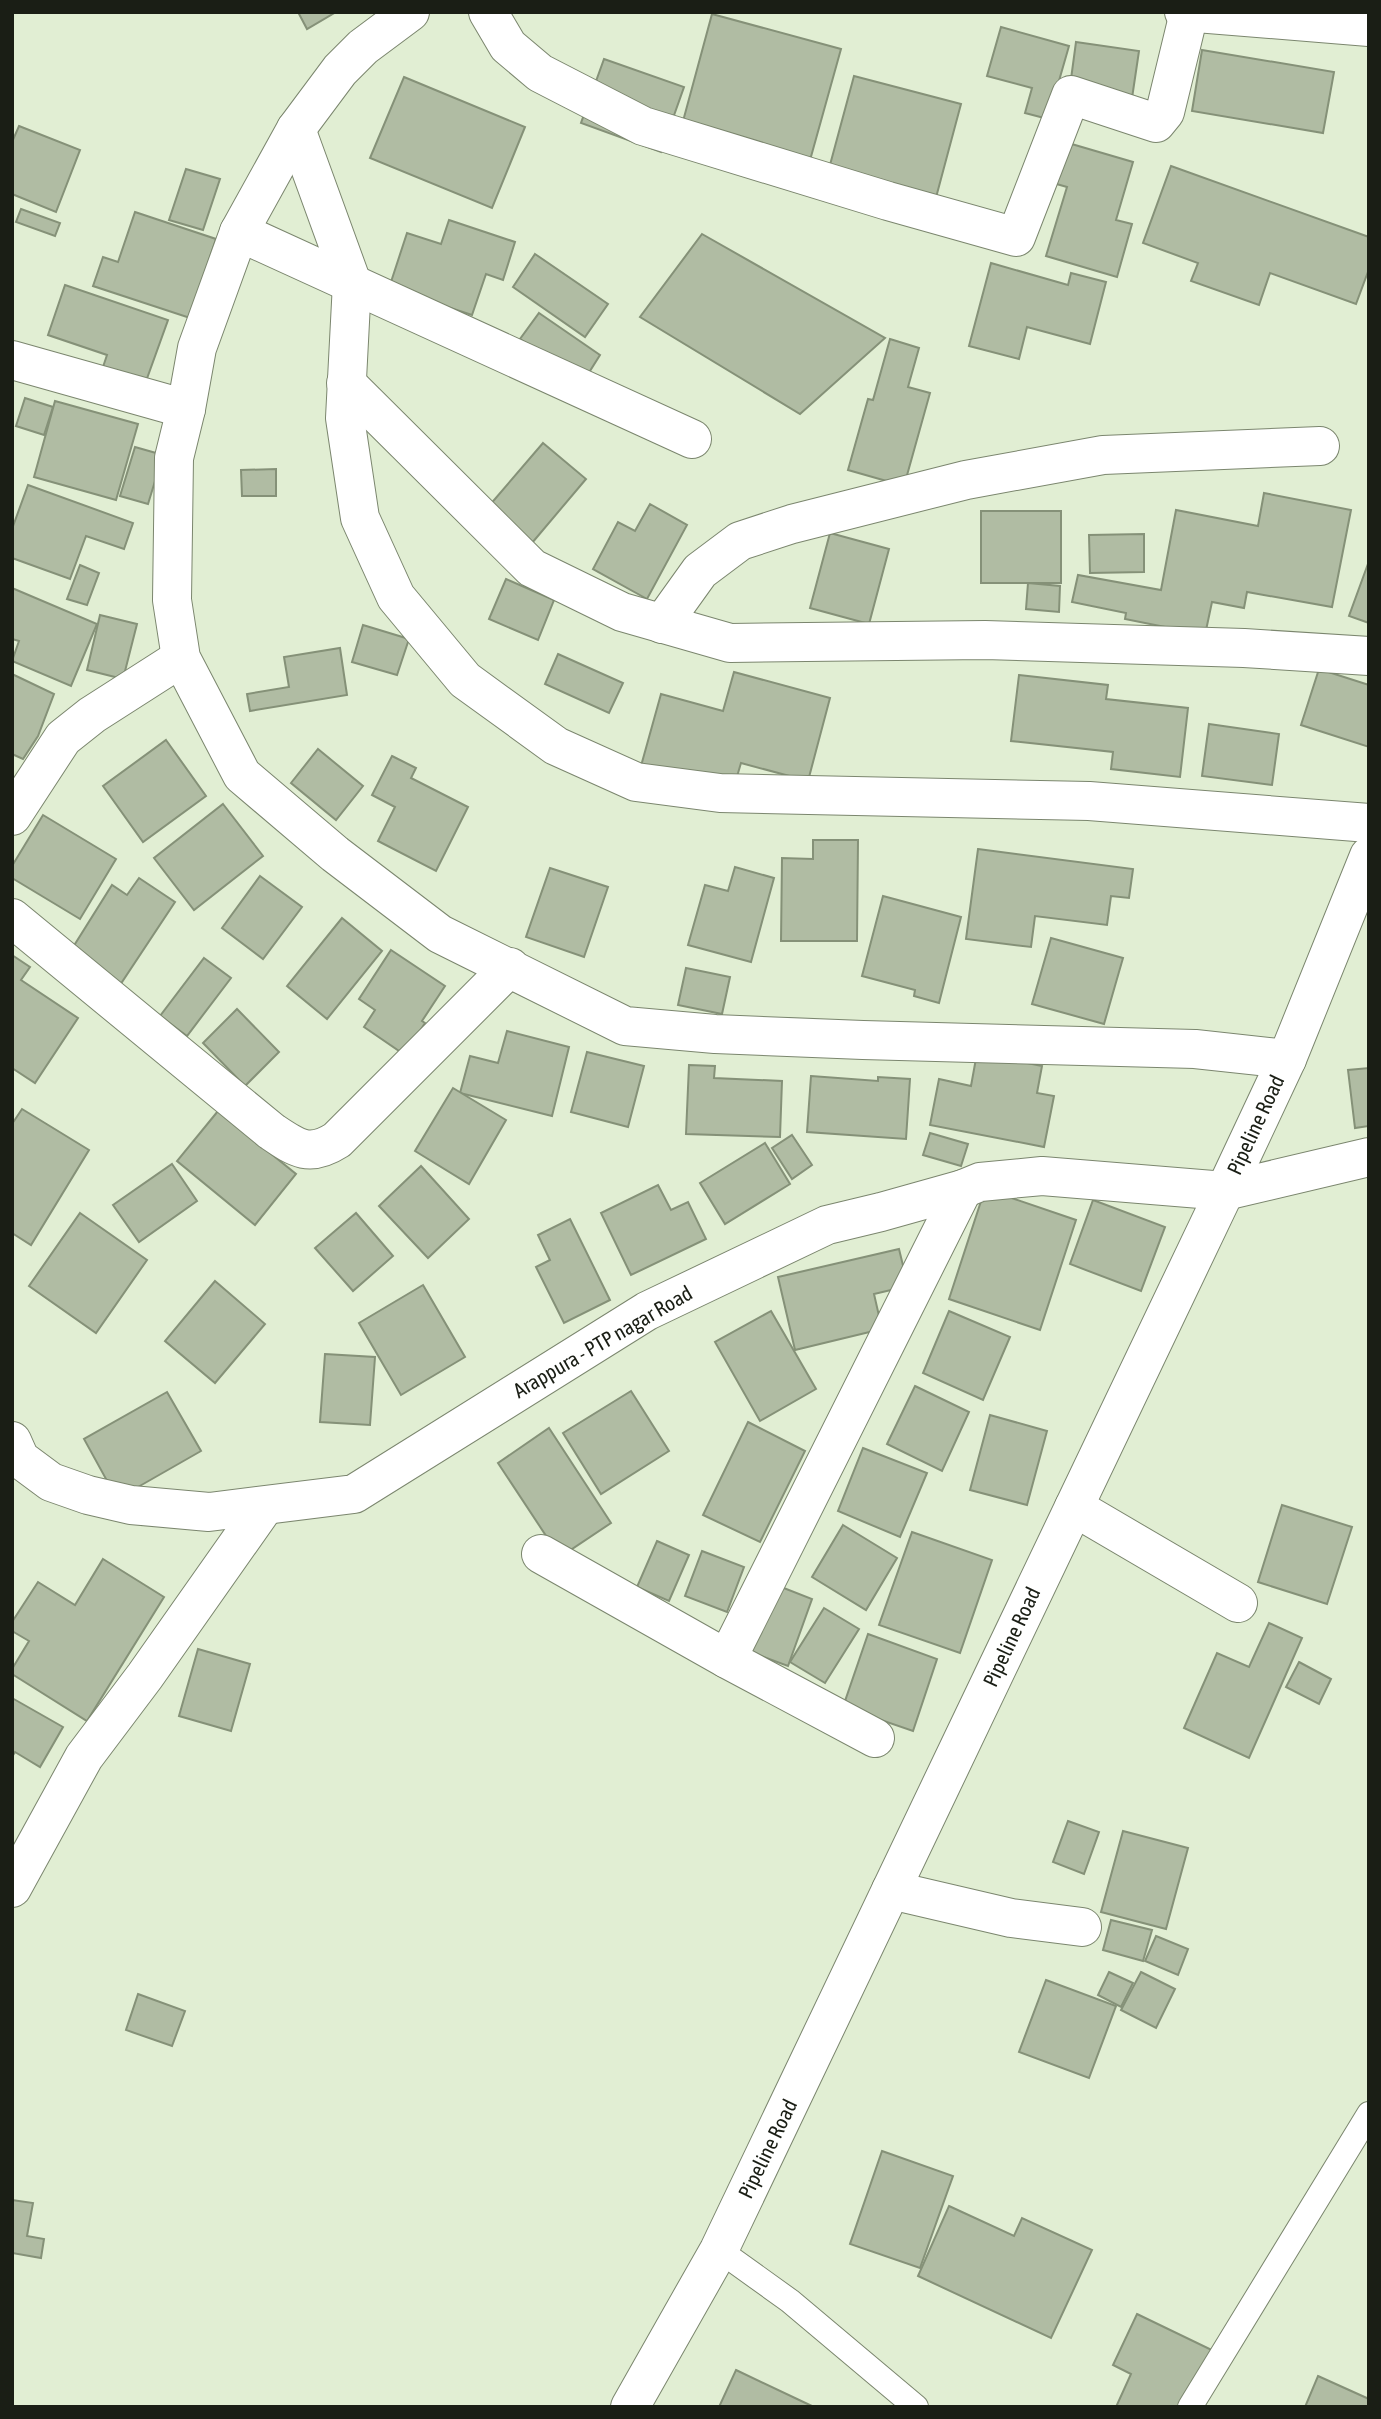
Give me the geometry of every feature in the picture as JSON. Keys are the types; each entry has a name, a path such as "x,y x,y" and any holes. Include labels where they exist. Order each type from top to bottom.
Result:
{"street":[{"path":"411,12 363,47 340,71 296,129 239,232 197,348 174,458 172,600 181,658 242,775 335,854 440,934 625,1026 715,1034 1195,1049 1287,1059"},
{"path":"488,12 508,46 540,73 643,126 1016,237 1071,95 1156,124 1165,112 1186,13 1369,27"},
{"path":"296,129 352,283 345,418 360,518 396,597 466,680 556,746 636,782 720,793 1089,801 1369,823"},
{"path":"239,232 692,439"},
{"path":"12,360 186,410"},
{"path":"346,383 532,568 622,612 730,643 985,640 1244,648 1369,656"},
{"path":"662,624 700,571 740,541 792,524 966,480 1103,455 1320,446"},
{"path":"12,816 63,738 92,715 181,658"},
{"name":"Pipeline Road","path":"630,2407 719,2250 1225,1191 1287,1059 1369,856"},
{"path":"12,918 271,1131 290,1145 310,1151 324,1149 337,1140 510,967"},
{"name":"Arappura - PTP nagar Road","path":"15,1458 51,1482 88,1495 131,1505 209,1512 354,1494 648,1311 827,1225 963,1189 980,1182 1042,1176 1225,1191 1369,1157"},
{"path":"727,1659 963,1189"},
{"path":"12,1888 84,1757 145,1676 264,1507"},
{"path":"1074,1507 1238,1603"},
{"path":"541,1554 727,1659 875,1738"},
{"path":"891,1890 1011,1918 1082,1927"}],"lane":[{"path":"1190,2407 1369,2114"},
{"path":"719,2250 790,2301 916,2407"}],"building":[{"path":"298,12 336,12 307,29"},
{"path":"712,14 841,49 807,171 679,136"},
{"path":"1001,27 1069,46 1048,119 1025,113 1032,88 987,76"},
{"path":"1076,42 1139,51 1128,125 1066,116"},
{"path":"1202,50 1334,72 1323,133 1192,111"},
{"path":"604,59 684,87 661,152 581,123"},
{"path":"854,76 961,104 934,205 827,176"},
{"path":"404,77 525,127 492,208 370,158"},
{"path":"19,126 80,150 56,212 12,194 12,142"},
{"path":"1058,140 1133,162 1116,220 1132,224 1117,277 1046,256 1067,187 1046,181"},
{"path":"1171,166 1369,237 1369,269 1356,304 1270,273 1259,305 1191,281 1198,263 1143,243"},
{"path":"186,169 220,179 203,230 169,220"},
{"path":"21,209 60,223 55,236 16,222"},
{"path":"135,212 216,239 190,318 93,286 103,257 118,262"},
{"path":"449,220 515,242 503,280 486,274 472,315 389,288 407,233 441,244"},
{"path":"702,234 885,338 800,414 640,317"},
{"path":"535,254 608,304 585,337 513,287"},
{"path":"991,263 1068,285 1071,273 1106,282 1090,344 1027,327 1019,359 969,346"},
{"path":"65,285 168,320 145,384 102,370 107,355 48,335"},
{"path":"539,313 600,355 583,382 520,339"},
{"path":"890,339 919,348 908,387 930,393 904,486 848,470 868,399 873,400"},
{"path":"25,398 53,407 44,435 16,426"},
{"path":"55,401 138,424 116,500 34,477"},
{"path":"543,443 586,479 532,543 489,506"},
{"path":"135,447 163,455 148,504 120,496"},
{"path":"276,469 276,496 242,496 241,470"},
{"path":"28,485 133,523 124,549 86,536 70,579 12,558 12,529"},
{"path":"1264,493 1351,510 1332,607 1247,592 1244,608 1212,602 1205,635 1125,619 1126,613 1072,602 1078,575 1161,590 1176,510 1258,526"},
{"path":"650,504 687,525 647,599 593,569 618,522 635,531"},
{"path":"981,511 1061,511 1061,583 981,583"},
{"path":"830,533 889,549 869,624 810,608"},
{"path":"1144,534 1144,572 1090,573 1089,535"},
{"path":"1369,561 1369,623 1349,616"},
{"path":"80,565 99,573 87,605 67,599"},
{"path":"506,579 554,600 538,640 489,619"},
{"path":"1028,583 1060,586 1059,612 1026,609"},
{"path":"12,588 97,624 71,686 12,661 19,641 12,639"},
{"path":"100,615 137,624 123,679 87,670"},
{"path":"363,625 409,639 397,675 352,662"},
{"path":"340,648 347,695 250,711 247,694 289,687 284,657"},
{"path":"558,654 623,683 609,713 545,684"},
{"path":"1319,669 1369,685 1369,747 1301,725"},
{"path":"734,672 830,698 808,781 741,763 733,790 641,766 661,694 723,711"},
{"path":"12,674 54,694 38,736 23,759 12,754"},
{"path":"1019,675 1108,685 1106,699 1188,708 1180,777 1111,769 1113,752 1011,741"},
{"path":"1209,724 1279,734 1272,785 1202,776"},
{"path":"166,740 206,796 143,842 103,786"},
{"path":"318,749 363,786 336,820 291,783"},
{"path":"392,756 416,768 411,778 468,807 436,871 378,841 395,807 372,795"},
{"path":"223,804 263,856 194,910 154,858"},
{"path":"43,815 116,859 80,919 12,878 12,866"},
{"path":"813,840 858,840 857,941 781,941 782,858 813,859"},
{"path":"978,849 1133,869 1129,898 1111,896 1107,925 1035,916 1031,947 966,939"},
{"path":"735,867 774,878 751,962 688,945 705,885 728,891"},
{"path":"550,868 608,887 584,957 526,937"},
{"path":"260,876 302,907 263,959 222,928"},
{"path":"139,878 175,902 120,985 70,952 112,885 127,895"},
{"path":"883,896 961,917 939,1003 914,996 915,990 862,976"},
{"path":"342,918 382,951 327,1019 287,986"},
{"path":"1051,938 1123,958 1104,1024 1032,1004"},
{"path":"391,950 445,986 422,1021 425,1023 405,1055 364,1027 375,1010 359,999"},
{"path":"12,955 30,967 21,980 78,1018 35,1083 12,1068"},
{"path":"204,958 231,978 187,1036 160,1016"},
{"path":"686,968 730,977 722,1014 678,1005"},
{"path":"237,1009 279,1052 245,1086 203,1043"},
{"path":"507,1031 569,1047 552,1116 460,1093 470,1056 498,1063"},
{"path":"587,1052 644,1066 628,1127 571,1112"},
{"path":"977,1053 1042,1066 1037,1093 1054,1096 1044,1147 930,1125 939,1079 971,1086"},
{"path":"689,1065 715,1066 714,1078 782,1081 780,1137 686,1134"},
{"path":"1369,1068 1369,1126 1355,1128 1348,1070"},
{"path":"811,1076 878,1081 878,1077 910,1079 906,1139 807,1132"},
{"path":"453,1088 506,1120 469,1184 415,1151"},
{"path":"22,1109 89,1150 31,1245 12,1233 12,1124"},
{"path":"218,1111 296,1174 255,1225 177,1161"},
{"path":"930,1133 968,1144 961,1166 923,1155"},
{"path":"792,1135 812,1165 792,1179 772,1148"},
{"path":"765,1143 790,1184 725,1224 700,1183"},
{"path":"172,1164 197,1201 139,1242 113,1205"},
{"path":"421,1166 469,1219 428,1258 379,1206"},
{"path":"658,1185 671,1210 688,1202 706,1239 631,1275 601,1213"},
{"path":"985,1189 1076,1220 1040,1330 949,1299"},
{"path":"1093,1200 1165,1227 1141,1291 1070,1264"},
{"path":"80,1213 147,1260 96,1333 29,1286"},
{"path":"356,1213 393,1256 353,1291 315,1248"},
{"path":"570,1219 610,1300 564,1323 536,1267 550,1260 538,1235"},
{"path":"899,1249 908,1286 874,1294 882,1329 795,1350 778,1277"},
{"path":"215,1281 265,1324 215,1383 165,1341"},
{"path":"423,1285 465,1357 401,1395 359,1323"},
{"path":"771,1311 816,1389 760,1421 715,1342"},
{"path":"949,1311 1010,1337 983,1400 923,1373"},
{"path":"325,1354 375,1357 370,1425 320,1422"},
{"path":"915,1386 969,1412 942,1471 887,1444"},
{"path":"631,1391 669,1451 601,1494 563,1433"},
{"path":"167,1392 201,1451 117,1499 84,1439"},
{"path":"990,1415 1047,1431 1027,1505 970,1490"},
{"path":"748,1422 805,1451 760,1542 703,1515"},
{"path":"549,1428 611,1523 560,1557 498,1463"},
{"path":"863,1448 927,1473 900,1537 838,1511"},
{"path":"1282,1505 1352,1527 1327,1604 1258,1582"},
{"path":"843,1525 897,1558 866,1610 812,1577"},
{"path":"912,1532 992,1560 960,1653 879,1625"},
{"path":"657,1541 689,1555 669,1601 637,1587"},
{"path":"702,1551 744,1567 727,1612 685,1596"},
{"path":"103,1559 164,1597 87,1721 12,1674 12,1669 29,1641 12,1631 12,1622 38,1582 75,1605"},
{"path":"771,1583 812,1599 788,1666 742,1649"},
{"path":"824,1608 859,1629 825,1683 790,1662"},
{"path":"1269,1623 1302,1638 1249,1758 1184,1728 1217,1653 1249,1667"},
{"path":"868,1634 937,1659 913,1731 843,1707"},
{"path":"198,1649 250,1664 231,1731 179,1716"},
{"path":"1299,1662 1331,1679 1319,1704 1286,1687"},
{"path":"12,1698 63,1727 40,1767 15,1752 12,1757"},
{"path":"1068,1821 1099,1832 1084,1874 1053,1862"},
{"path":"1123,1831 1188,1848 1166,1929 1101,1912"},
{"path":"1111,1920 1152,1930 1143,1961 1103,1950"},
{"path":"1156,1936 1188,1949 1178,1975 1145,1961"},
{"path":"1109,1972 1133,1983 1121,2007 1098,1995"},
{"path":"1141,1972 1175,1989 1156,2028 1121,2010"},
{"path":"1046,1980 1116,2006 1089,2078 1019,2052"},
{"path":"138,1994 185,2011 172,2046 126,2030"},
{"path":"882,2151 953,2176 920,2268 850,2244"},
{"path":"12,2200 33,2203 27,2236 44,2239 41,2258 12,2253"},
{"path":"949,2206 1014,2236 1022,2218 1092,2250 1051,2338 918,2276"},
{"path":"1137,2314 1218,2353 1196,2407 1116,2407 1131,2374 1113,2365"},
{"path":"736,2370 814,2407 719,2407"},
{"path":"1318,2376 1369,2399 1369,2407 1305,2407"}]}
